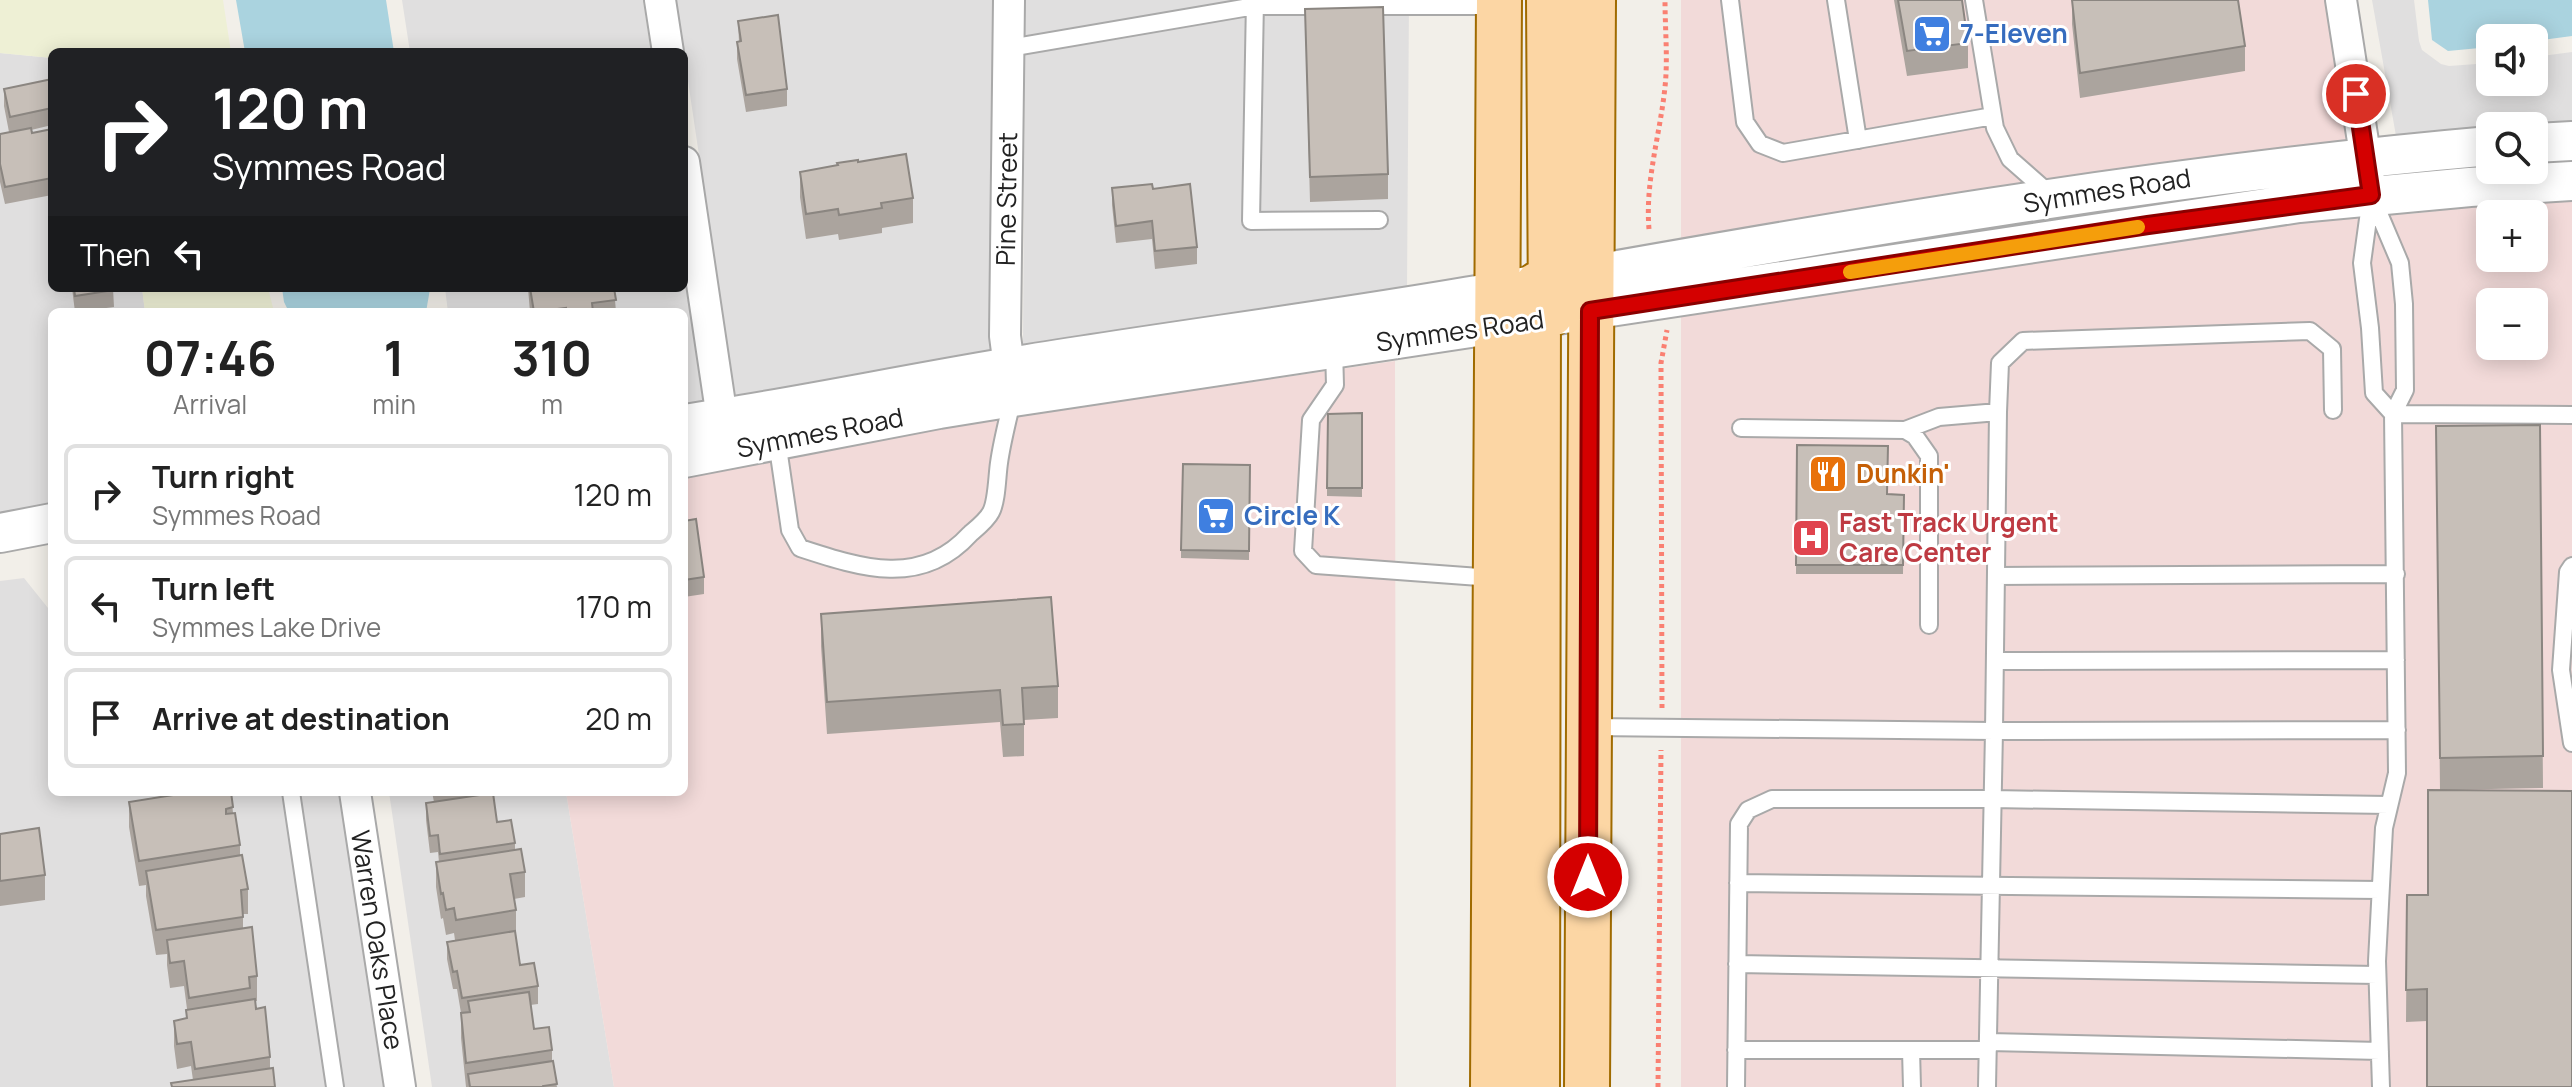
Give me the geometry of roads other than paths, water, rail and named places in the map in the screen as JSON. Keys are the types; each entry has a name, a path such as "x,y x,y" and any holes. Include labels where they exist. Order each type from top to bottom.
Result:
{"main road":[{"path":"1537,1087 1549,0"},
{"path":"1493,1087 1496,578 1593,0"},
{"path":"1499,3 1544,300 1589,727 1587,1087"}],"street":[{"path":"660,0 667,48"},
{"name":"Pine Street","path":"1009,0 1005,336 1011,382"},
{"path":"2341,0 2371,195"},
{"path":"2548,142 2572,141"},
{"name":"Symmes Road","path":"688,423 1011,382 1334,349 1544,300 1925,219 2210,175 2476,147"},
{"name":"Symmes Road","path":"688,457 939,409 1011,382 1544,300 2371,195 2572,181"},
{"path":"688,189 722,418"},
{"path":"0,533 48,524"},
{"path":"0,542 48,538"},
{"name":"Warren Oaks Place","path":"356,796 400,1087"}],"lane":[{"path":"1730,0 1745,122 1760,144 1783,153 1993,116"},
{"path":"1836,0 1858,140"},
{"path":"1974,0 1995,128 2010,159 2056,199"},
{"path":"1255,3 1251,221 1379,220"},
{"path":"1009,48 1255,3 1499,3"},
{"path":"2371,195 2362,263 2374,393 2393,414 2572,415"},
{"path":"2371,195 2400,263 2405,390 2393,414 2397,773 2384,828 2380,890 2377,975 2381,1087"},
{"path":"1987,1087 2000,363 2023,341 2310,331 2332,349 2333,410"},
{"path":"1334,349 1335,385 1311,420 1303,551 1316,565 1496,578"},
{"path":"777,441 790,530 800,548 868,567 898,570 928,565 956,550 992,511 1011,382"},
{"path":"1741,428 1905,430 1939,417 1998,412"},
{"path":"1905,430 1915,436 1929,456 1929,625"},
{"path":"2572,566 2568,572 2561,670 2572,743"},
{"path":"1996,576 2396,574"},
{"path":"1995,661 2396,660"},
{"path":"1589,727 1994,731 2397,730"},
{"path":"292,796 335,1087"},
{"path":"1736,1087 1739,824 1748,810 1772,799 2389,805"},
{"path":"1738,883 2380,890"},
{"path":"1737,964 2377,975"},
{"path":"1736,1050 1911,1050 1988,1046 2380,1051"},
{"path":"1911,1050 1912,1087"}],"water":[{"path":"236,0 386,0 393,48 244,48"},
{"path":"2428,0 2572,0 2572,36 2548,39 2548,24 2476,24 2476,48 2448,51 2432,40"},
{"path":"283,292 429,292 427,308 287,308"}],"place":[{"name":"7-Eleven","path":"1932,34"},
{"name":"Dunkin'","path":"1828,474"},
{"name":"Circle K","path":"1216,516"},
{"name":"Fast Track Urgent Care Center","path":"1811,538"}]}
